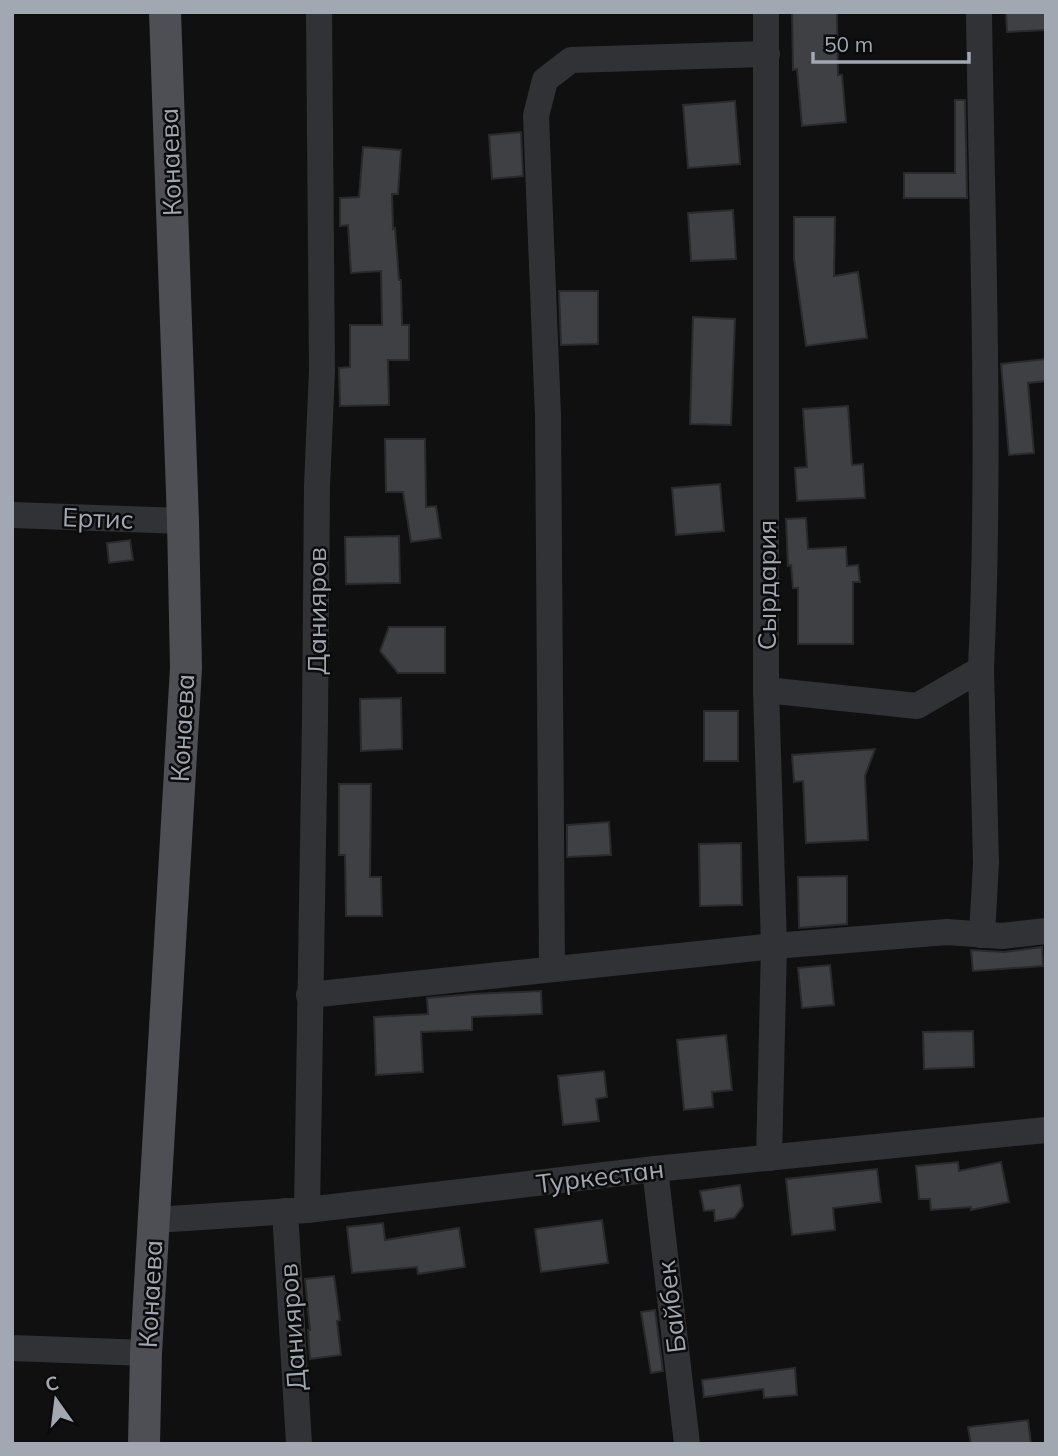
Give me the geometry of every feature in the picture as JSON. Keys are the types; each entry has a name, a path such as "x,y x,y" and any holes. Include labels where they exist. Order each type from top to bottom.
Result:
{"main road":[{"name":"Конаева","path":"144,1444 146,1353 186,668 165,12"}],"street":[{"name":"Данияров","path":"299,1444 296,1211 309,995 316,720 317,486 322,370 320,12"},
{"name":"Сырдария","path":"766,12 766,690 774,946 769,1158"},
{"path":"979,12 985,432 985,595 981,669 986,863 982,935"},
{"path":"552,968 548,415 536,116 545,80 571,60 767,54"},
{"name":"Ертис","path":"12,515 183,521"},
{"path":"766,690 917,706 981,669"},
{"path":"309,995 774,946 947,932 1002,936 1046,931"},
{"name":"Туркестан","path":"155,1220 296,1211 654,1169 1046,1130"},
{"name":"Байбек","path":"654,1169 687,1444"},
{"path":"12,1348 146,1353"}],"building":[{"path":"792,12 837,12 838,75 842,75 846,122 802,126 797,69 793,70"},
{"path":"1006,12 1046,12 1046,30 1007,32"},
{"path":"955,100 965,100 967,198 904,198 904,173 955,173"},
{"path":"735,101 740,164 688,168 683,105"},
{"path":"521,132 523,176 492,179 489,135"},
{"path":"363,147 401,150 398,194 392,194 393,229 395,228 401,280 402,325 409,325 409,360 388,360 389,405 340,406 339,368 350,367 350,325 382,325 381,271 351,273 348,225 340,226 340,198 359,197"},
{"path":"733,210 736,259 691,261 688,213"},
{"path":"794,217 835,217 834,276 858,272 867,338 806,346 794,259"},
{"path":"559,291 598,291 598,344 561,345"},
{"path":"693,317 735,319 731,425 690,424"},
{"path":"1046,359 1046,381 1028,383 1034,453 1009,455 1001,364"},
{"path":"848,406 852,465 863,464 865,498 797,501 795,468 807,467 803,409"},
{"path":"385,439 425,439 426,507 436,506 441,538 411,542 403,492 386,492"},
{"path":"720,484 724,531 676,535 672,488"},
{"path":"806,518 808,549 846,547 847,566 858,565 860,582 853,582 853,644 798,644 798,588 793,588 791,565 788,566 786,519"},
{"path":"399,536 400,583 346,584 345,537"},
{"path":"130,540 133,560 109,563 107,543"},
{"path":"389,627 445,627 445,673 398,673 380,651"},
{"path":"401,698 402,749 361,751 360,699"},
{"path":"704,711 738,711 738,761 704,761"},
{"path":"875,749 865,776 868,840 806,843 803,781 794,782 792,755"},
{"path":"339,784 371,784 370,877 381,877 382,916 346,916 345,855 339,855"},
{"path":"609,822 611,855 567,857 567,825"},
{"path":"741,843 742,905 700,906 699,844"},
{"path":"847,876 847,924 799,928 798,877"},
{"path":"1042,947 1043,966 973,971 971,950 1004,952"},
{"path":"830,965 834,1005 802,1008 798,968"},
{"path":"541,991 542,1014 472,1017 472,1030 421,1032 423,1072 376,1075 374,1017 428,1014 427,998"},
{"path":"973,1031 974,1067 924,1069 923,1032"},
{"path":"726,1035 732,1090 712,1092 713,1107 684,1110 677,1040"},
{"path":"604,1071 607,1097 596,1099 599,1121 563,1125 558,1076"},
{"path":"958,1162 959,1171 1001,1162 1009,1202 971,1210 971,1207 931,1210 930,1199 919,1199 916,1166"},
{"path":"877,1169 881,1202 833,1208 835,1230 792,1235 786,1179"},
{"path":"740,1185 743,1206 734,1218 715,1221 714,1210 704,1211 700,1191"},
{"path":"602,1220 608,1263 541,1272 535,1229"},
{"path":"383,1223 385,1240 459,1228 465,1267 418,1274 417,1267 352,1273 347,1227"},
{"path":"334,1276 341,1355 310,1359 305,1279"},
{"path":"655,1310 663,1371 651,1373 641,1312"},
{"path":"795,1368 797,1395 764,1398 763,1389 704,1397 702,1380"},
{"path":"1028,1420 1031,1444 971,1444 968,1427"}]}
